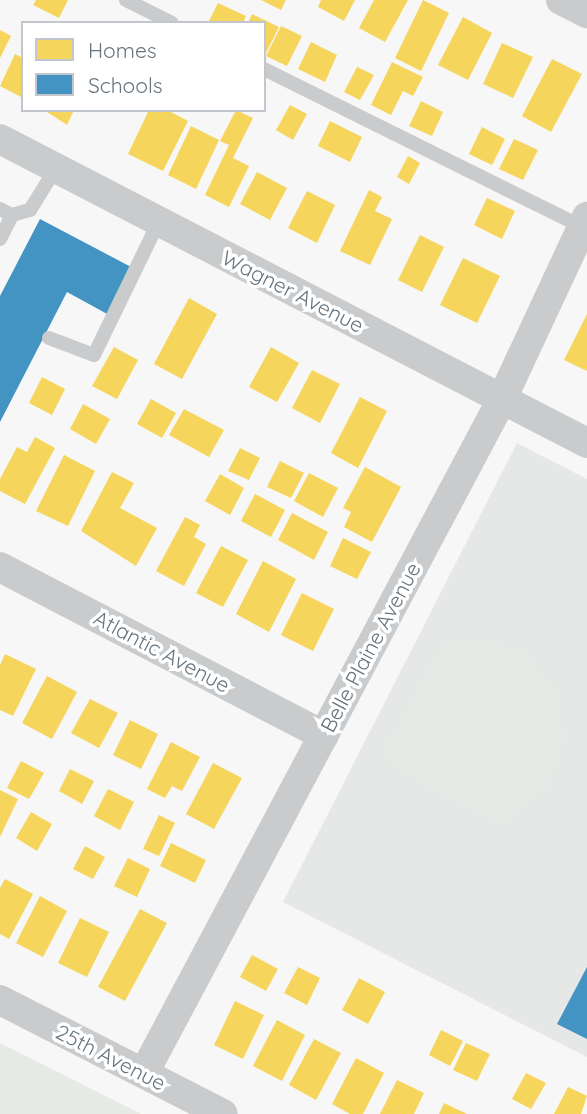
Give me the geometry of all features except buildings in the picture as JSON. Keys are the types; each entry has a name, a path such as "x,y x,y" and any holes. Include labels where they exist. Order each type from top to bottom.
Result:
{"street":[{"path":"561,0 587,13"},
{"name":"Wagner Avenue","path":"0,139 587,443"},
{"name":"Belle Plaine Avenue","path":"144,1073 502,399 585,225"},
{"name":"Atlantic Avenue","path":"0,567 324,736"},
{"name":"25th Avenue","path":"0,1000 223,1114"}],"lane":[{"path":"126,0 168,21"},
{"path":"266,70 585,225"},
{"path":"0,239 6,212 22,215 39,201 56,168"},
{"path":"49,338 94,355 159,221"}],"shaded area":[{"path":"517,443 587,479 587,1057 283,902"},
{"path":"445,640 492,642 522,651 554,686 564,735 547,787 502,825 393,768 386,746"},
{"path":"0,1043 141,1114 0,1114"}]}
